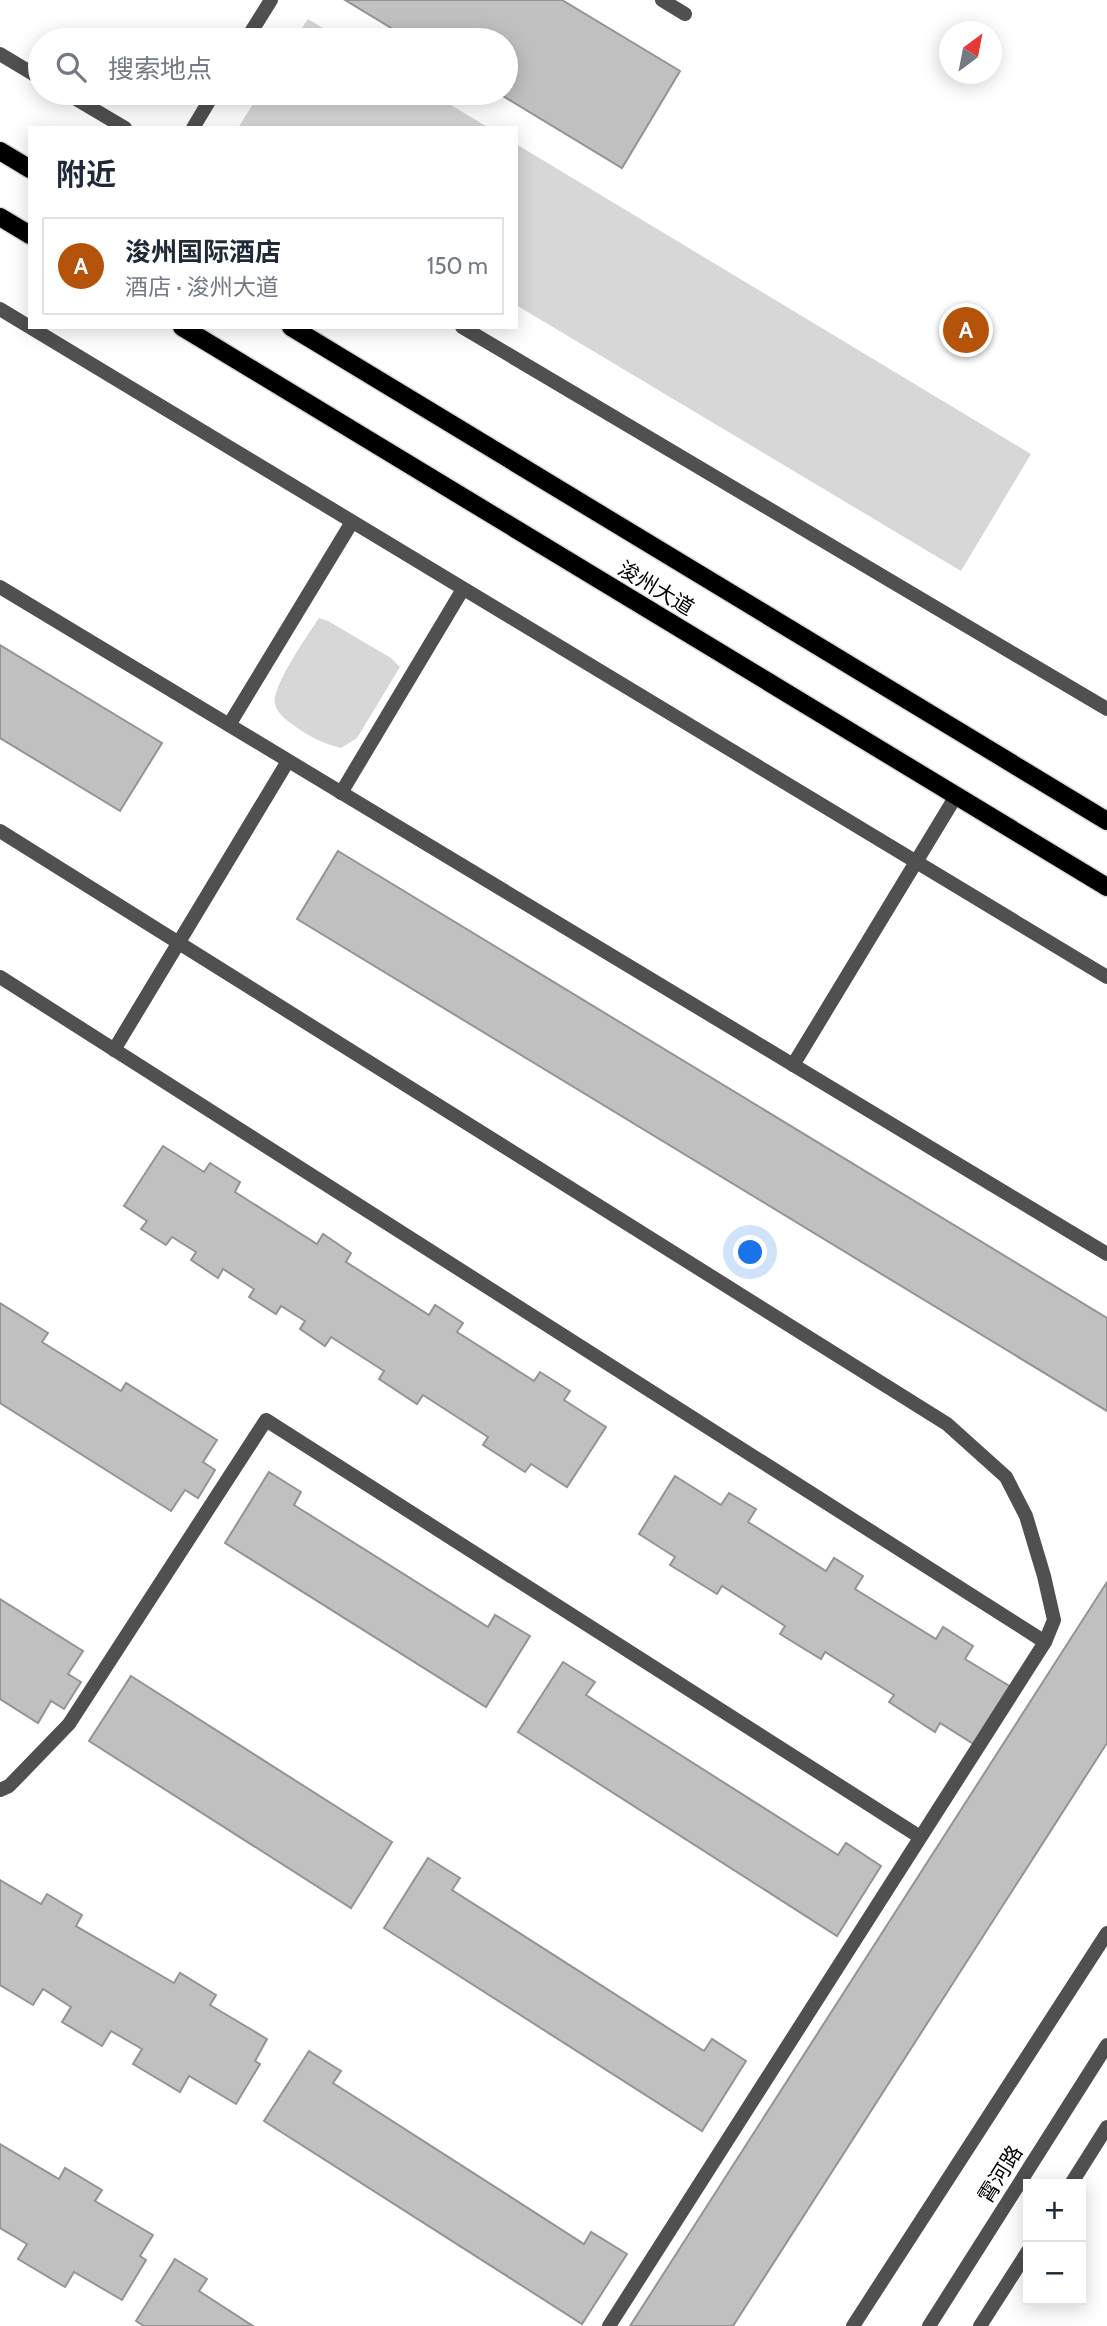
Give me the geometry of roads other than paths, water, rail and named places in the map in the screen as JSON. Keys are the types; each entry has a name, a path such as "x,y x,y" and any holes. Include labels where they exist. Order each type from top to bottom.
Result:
{"main road":[{"path":"0,151 28,168"},
{"path":"0,218 28,234"},
{"name":"浚州大道","path":"184,329 1107,887"},
{"name":"浚州大道","path":"294,329 1107,821"}],"street":[{"path":"254,28 271,0"},
{"path":"662,0 685,14"},
{"path":"0,54 28,71"},
{"path":"86,105 122,126"},
{"path":"194,126 207,105"},
{"path":"0,309 28,326"},
{"path":"33,329 1107,977"},
{"path":"465,329 1107,709"},
{"path":"229,725 352,522"},
{"path":"0,587 1107,1254"},
{"path":"341,793 463,589"},
{"path":"114,1050 288,761"},
{"path":"793,1065 956,796"},
{"path":"0,831 947,1424 1006,1477 1026,1516 1054,1620 1045,1642 609,2326"},
{"path":"0,977 1045,1642"},
{"path":"0,1790 9,1786 69,1724 266,1420 920,1837"},
{"path":"853,2326 1107,1933"},
{"name":"霄河路","path":"929,2326 1107,2045"},
{"path":"1074,2179 1107,2127"},
{"path":"981,2326 1023,2259"}],"place":[{"name":"浚州国际酒店","path":"966,330"}]}
